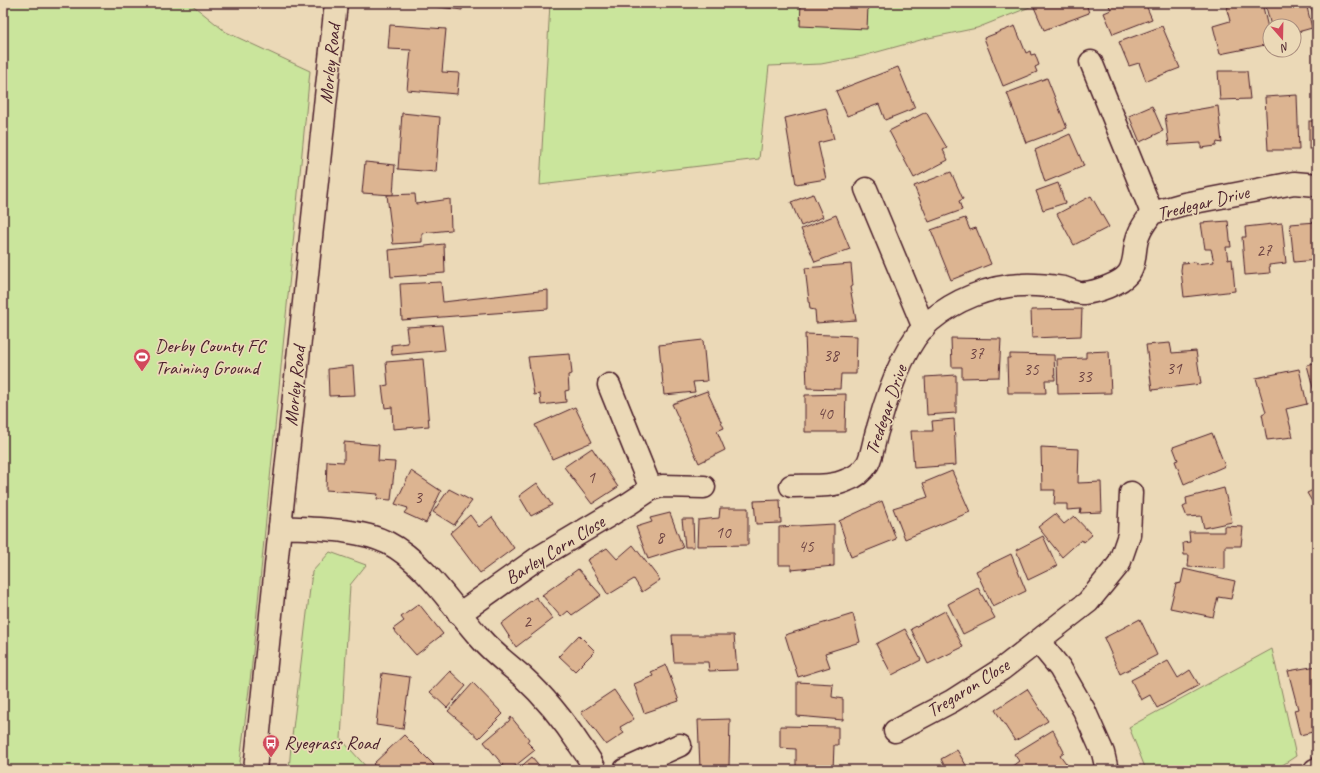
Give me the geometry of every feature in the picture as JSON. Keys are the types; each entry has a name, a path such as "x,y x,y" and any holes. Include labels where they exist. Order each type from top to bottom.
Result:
{"street":[{"name":"Morley Road","path":"255,770 336,3"},
{"path":"1091,62 1152,213"},
{"name":"Tredegar Drive","path":"790,486 833,484 847,481 861,473 868,462 890,388 912,344 929,322 948,308 972,296 996,288 1041,284 1065,288 1083,294 1110,287 1128,274 1135,255 1138,234 1152,213 1184,204 1294,183 1317,185"},
{"path":"866,189 924,328"},
{"path":"609,385 651,489"},
{"name":"Barley Corn Close","path":"459,614 538,558 651,489 662,486 704,487"},
{"name":"Tregaron Close","path":"895,731 952,701 1002,669 1088,602 1120,564 1130,535 1131,493"},
{"path":"280,527 324,529 362,534 387,542 408,555 494,653 523,677 546,700 570,730 595,770"},
{"path":"1038,641 1060,668 1084,710 1103,753 1107,770"},
{"path":"625,770 680,745"}],"green space":[{"name":"Derby County FC Training Ground","path":"3,3 190,3 226,32 310,71 251,673 239,770 3,770"},
{"path":"550,3 1040,3 977,28 924,39 863,56 821,64 769,66 759,159 540,185"},
{"path":"330,552 366,565 350,585 341,739 369,770 289,770 312,572"},
{"path":"1272,649 1296,756 1275,770 1146,770 1129,727"}],"building":[{"path":"408,3 463,3 462,10"},
{"path":"801,3 834,3 868,6 867,29 800,26"},
{"path":"1044,3 1086,3 1089,13 1044,30 1034,7"},
{"path":"1108,3 1145,3 1152,19 1113,34 1104,13 1111,10"},
{"path":"1229,3 1262,3 1266,18 1262,18 1262,46 1220,54 1213,26 1230,21 1227,10"},
{"path":"1265,3 1306,3 1312,28 1302,31 1302,18 1269,18"},
{"path":"1317,8 1317,30 1312,9"},
{"path":"390,25 446,29 442,72 459,73 457,94 407,90 411,50 388,49"},
{"path":"1015,26 1026,53 1030,51 1031,55 1035,54 1039,65 1035,67 1037,72 1003,86 984,38"},
{"path":"1162,26 1180,68 1146,81 1139,63 1129,66 1119,42"},
{"path":"898,67 915,108 885,120 879,104 847,116 836,91"},
{"path":"1218,71 1247,71 1250,99 1220,100"},
{"path":"1047,78 1067,128 1026,143 1007,93"},
{"path":"1297,95 1299,150 1268,150 1265,97"},
{"path":"1152,106 1163,131 1140,142 1129,116"},
{"path":"1218,106 1222,143 1217,142 1216,146 1201,148 1201,143 1169,145 1165,115"},
{"path":"826,108 834,139 818,143 826,179 796,184 785,118"},
{"path":"926,112 947,148 943,150 948,160 914,178 889,131"},
{"path":"402,113 440,117 436,172 398,169"},
{"path":"1309,121 1317,121 1317,149 1309,149"},
{"path":"1070,134 1084,166 1045,182 1035,150"},
{"path":"365,162 395,165 393,195 362,193"},
{"path":"951,172 963,199 959,201 962,210 929,222 914,186"},
{"path":"1058,183 1065,203 1043,210 1036,191"},
{"path":"415,194 416,204 450,199 451,230 422,233 422,242 393,244 387,195"},
{"path":"813,194 823,217 801,226 791,202"},
{"path":"1091,196 1109,227 1074,245 1057,214"},
{"path":"836,215 850,249 815,262 801,229"},
{"path":"965,218 970,230 976,228 991,264 951,280 931,230"},
{"path":"1228,221 1231,247 1226,247 1228,260 1232,259 1235,291 1184,297 1181,270 1182,263 1196,262 1196,264 1214,262 1211,249 1205,249 1201,223"},
{"path":"1317,222 1317,260 1294,262 1290,224"},
{"path":"1282,223 1286,263 1269,265 1270,273 1245,275 1242,237 1246,237 1245,227"},
{"path":"444,244 445,273 391,277 389,250"},
{"path":"851,264 853,286 850,287 856,320 816,323 815,310 810,309 805,268"},
{"path":"441,282 443,302 548,290 548,309 402,320 400,284"},
{"path":"1082,309 1081,336 1032,338 1031,310"},
{"path":"442,325 445,350 392,355 391,345 408,343 406,327"},
{"path":"805,334 857,336 856,374 841,374 840,389 807,388"},
{"path":"951,338 1001,339 999,377 962,378 962,367 952,367"},
{"path":"703,340 707,381 693,382 695,392 664,395 659,345"},
{"path":"1170,343 1172,353 1196,351 1201,384 1152,390 1146,345"},
{"path":"1109,351 1111,393 1058,394 1057,359 1086,358 1086,352"},
{"path":"570,354 572,374 568,375 569,390 565,391 566,402 541,405 540,394 534,395 528,357"},
{"path":"1010,354 1054,355 1055,380 1045,380 1046,393 1008,393 1007,358 1010,358"},
{"path":"423,359 429,426 393,429 392,407 385,408 382,386 388,385 386,362"},
{"path":"1317,362 1317,399 1316,399 1307,365"},
{"path":"353,366 355,395 329,396 328,369"},
{"path":"1299,369 1307,404 1286,409 1293,437 1267,440 1262,414 1266,412 1256,378"},
{"path":"956,375 956,413 927,415 925,377"},
{"path":"707,391 724,428 717,431 725,450 699,463 672,404"},
{"path":"846,394 845,432 805,432 805,395"},
{"path":"575,407 592,442 552,459 535,425"},
{"path":"954,419 956,465 914,468 911,431 933,431 932,421"},
{"path":"1212,433 1225,466 1184,484 1175,461 1178,460 1173,447"},
{"path":"344,442 379,445 378,461 395,462 391,500 377,499 378,494 326,490 327,461 344,462"},
{"path":"1041,447 1079,449 1078,483 1101,482 1102,512 1080,513 1081,509 1067,510 1067,504 1054,504 1055,490 1042,490"},
{"path":"592,448 618,487 592,504 564,467"},
{"path":"411,471 441,491 426,523 404,513 408,508 395,504"},
{"path":"952,471 970,512 905,539 893,508 928,497 923,483"},
{"path":"537,483 552,505 531,516 519,496"},
{"path":"1224,488 1232,522 1204,528 1201,516 1187,517 1183,507 1187,505 1186,498"},
{"path":"1317,488 1317,510 1307,493"},
{"path":"449,489 472,501 454,525 433,512"},
{"path":"780,500 781,523 756,524 754,501"},
{"path":"882,501 896,539 851,557 839,521"},
{"path":"720,508 748,508 748,545 697,546 698,520 719,518"},
{"path":"670,513 683,548 648,559 636,527 652,522 650,518"},
{"path":"1055,514 1064,524 1074,516 1092,535 1084,542 1081,540 1062,557 1038,527"},
{"path":"470,515 479,527 492,517 514,548 480,573 450,533"},
{"path":"682,519 693,519 694,547 685,547"},
{"path":"834,524 834,566 791,570 791,565 779,565 779,527"},
{"path":"1224,526 1243,527 1241,546 1225,546 1225,569 1188,567 1189,555 1184,555 1183,543 1190,542 1189,532 1224,532"},
{"path":"1043,536 1057,566 1028,580 1016,550"},
{"path":"633,545 660,580 642,592 634,579 608,595 587,560 607,548 617,559"},
{"path":"1011,554 1026,591 993,607 976,571"},
{"path":"578,569 601,595 572,615 568,611 561,617 542,595"},
{"path":"1184,569 1235,581 1231,599 1218,597 1213,617 1170,608 1176,584 1181,583"},
{"path":"978,588 995,618 963,634 948,604"},
{"path":"536,597 553,619 516,647 501,624"},
{"path":"419,604 443,634 416,655 393,629 404,621 401,617"},
{"path":"945,611 963,647 928,664 911,629"},
{"path":"853,614 860,642 825,653 830,667 798,677 785,635"},
{"path":"1140,619 1157,655 1120,674 1104,638"},
{"path":"905,629 921,660 892,675 876,644"},
{"path":"579,635 595,651 575,671 559,656"},
{"path":"672,635 734,635 737,670 709,671 708,662 674,662"},
{"path":"1168,661 1178,678 1190,670 1199,685 1157,708 1150,695 1141,700 1131,680"},
{"path":"666,665 679,701 644,713 634,684 653,676 651,672"},
{"path":"1317,666 1317,731 1300,735 1294,710 1298,709 1288,671"},
{"path":"450,671 466,686 447,708 430,692"},
{"path":"382,673 410,677 403,729 376,725"},
{"path":"797,682 833,684 832,697 843,699 843,720 797,716"},
{"path":"473,683 503,714 479,738 448,711"},
{"path":"1027,689 1048,721 1015,741 995,710"},
{"path":"614,690 634,719 620,727 624,733 606,745 581,712"},
{"path":"511,717 529,739 527,742 535,750 510,770 507,770 484,742 509,721"},
{"path":"730,719 729,766 700,768 698,720"},
{"path":"780,726 838,727 838,745 834,745 833,770 796,770 796,749 780,748"},
{"path":"1053,730 1064,752 1060,755 1068,766 1060,770 1013,770 1011,767 1019,761 1014,754"},
{"path":"404,735 434,765 429,770 379,770 373,764"},
{"path":"957,750 969,770 940,770 945,767 941,759"},
{"path":"532,757 543,770 517,770"}],"place":[{"name":"Derby County FC Training Ground","path":"142,372"},
{"name":"Ryegrass Road","path":"271,758"}]}
